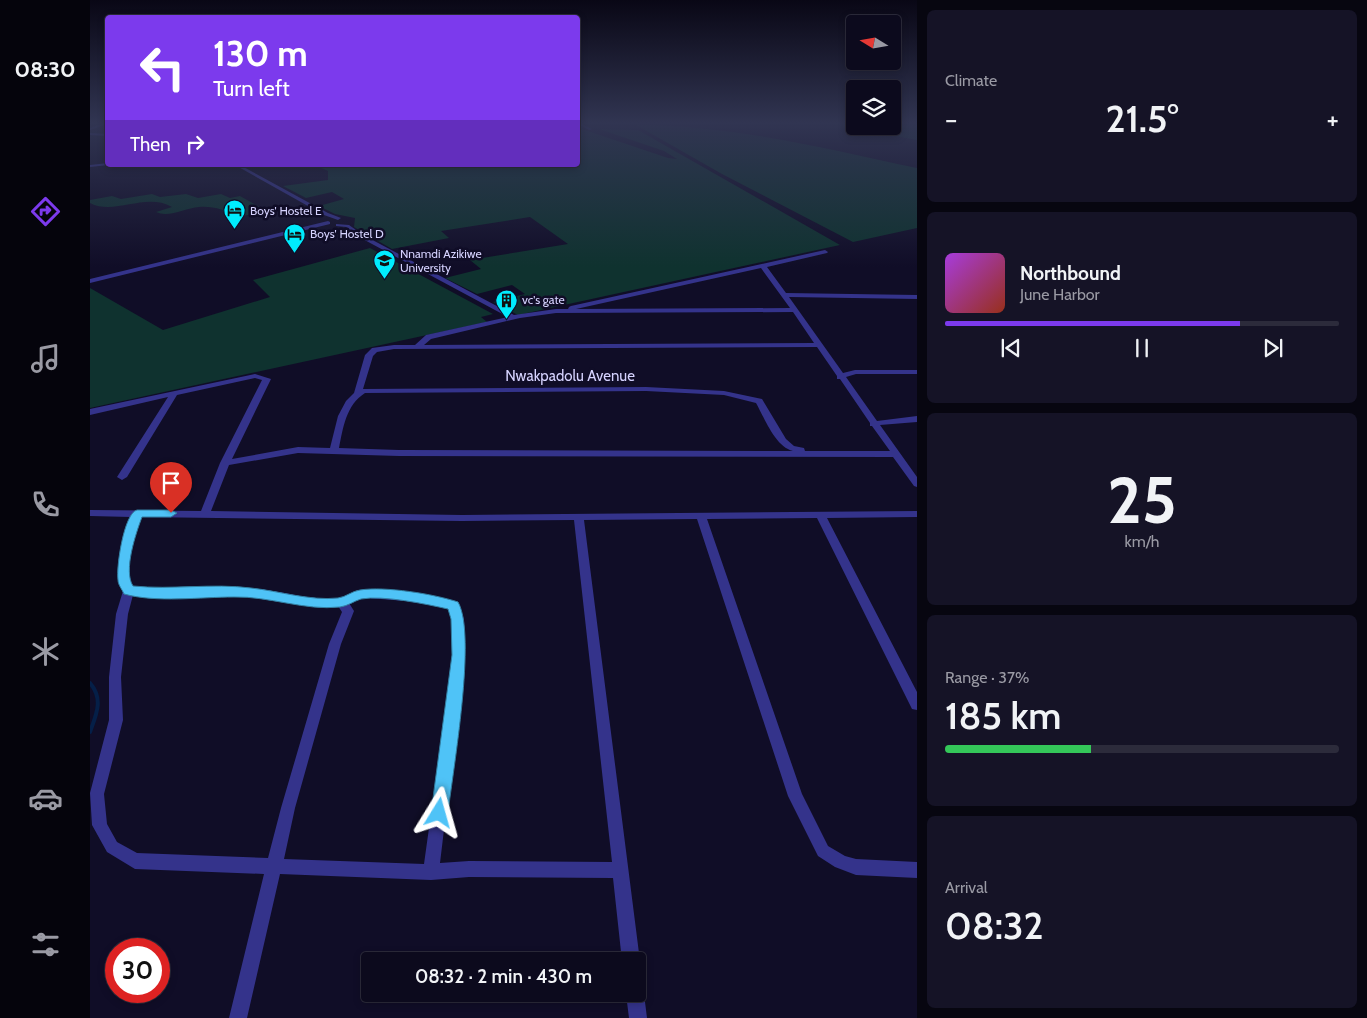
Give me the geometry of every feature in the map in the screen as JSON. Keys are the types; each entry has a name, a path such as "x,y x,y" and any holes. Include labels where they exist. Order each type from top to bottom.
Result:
{"street":[{"path":"248,172 331,221 347,225 361,236 502,312 518,317"},
{"path":"90,281 317,227 338,218 349,220 347,225"},
{"path":"566,312 575,306 825,252"},
{"path":"763,266 796,310 873,424 917,484"},
{"path":"784,295 917,297"},
{"path":"418,346 429,337 543,312 796,310"},
{"path":"334,449 346,408 358,393 369,355 375,350 418,346 820,345"},
{"path":"840,376 855,372 917,372"},
{"path":"90,412 255,376 267,379 225,463 204,513"},
{"name":"Nwakpadolu Avenue","path":"358,393 380,390 646,389 724,393 759,401 782,441 791,448 817,454"},
{"path":"122,477 174,394"},
{"path":"873,424 888,420 917,419"},
{"path":"225,463 298,450 334,449 398,453 896,454"},
{"path":"90,513 204,513 462,518 917,514"},
{"path":"137,514 129,535 123,570 124,583 129,590 153,593 249,592 311,601 341,602 359,595 373,594 426,599 454,605 458,619 459,655 431,872"},
{"path":"820,515 917,705"},
{"path":"701,516 795,796 823,851 841,862 856,866 917,870"},
{"path":"579,517 630,952"},
{"path":"129,590 122,614 115,677 116,720 97,794 100,825 112,848 135,861 274,868 431,872 469,869 620,870"},
{"path":"238,1018 288,808 318,703 348,611 341,602"},
{"path":"636,1002 638,1018"}],"green space":[{"path":"328,172 711,172 840,245 518,315 493,302 525,294 512,285 477,294 445,278 481,269 470,260 568,244 530,217 441,231 449,238 392,249 354,227 355,218 335,214 319,206 344,199 332,192 306,198 283,186 328,180"},
{"path":"718,172 917,172 917,228 853,242"},
{"path":"152,194 160,197 186,194 198,198 221,194 230,198 240,196 267,211 238,217 219,209 199,207 161,214 156,212 172,207 162,203 151,202 110,207 90,203 90,200 112,196 121,199"},
{"path":"370,248 493,314 481,317 487,322 90,408 90,288 163,330 270,297 253,280"}],"waterway":[{"path":"90,683 97,695 98,701 90,732"}],"place":[{"name":"Boys' Hostel E","path":"234,230"},
{"name":"Boys' Hostel D","path":"294,253"},
{"name":"Nnamdi Azikiwe University","path":"384,280"},
{"name":"vc's gate","path":"506,319"}],"route":[{"path":"171,513 137,514 129,535 123,570 124,583 129,590 153,593 249,592 311,601 335,602 341,602 359,595 373,594 426,599 454,605 458,619 459,655 456,695 439,813"}]}
